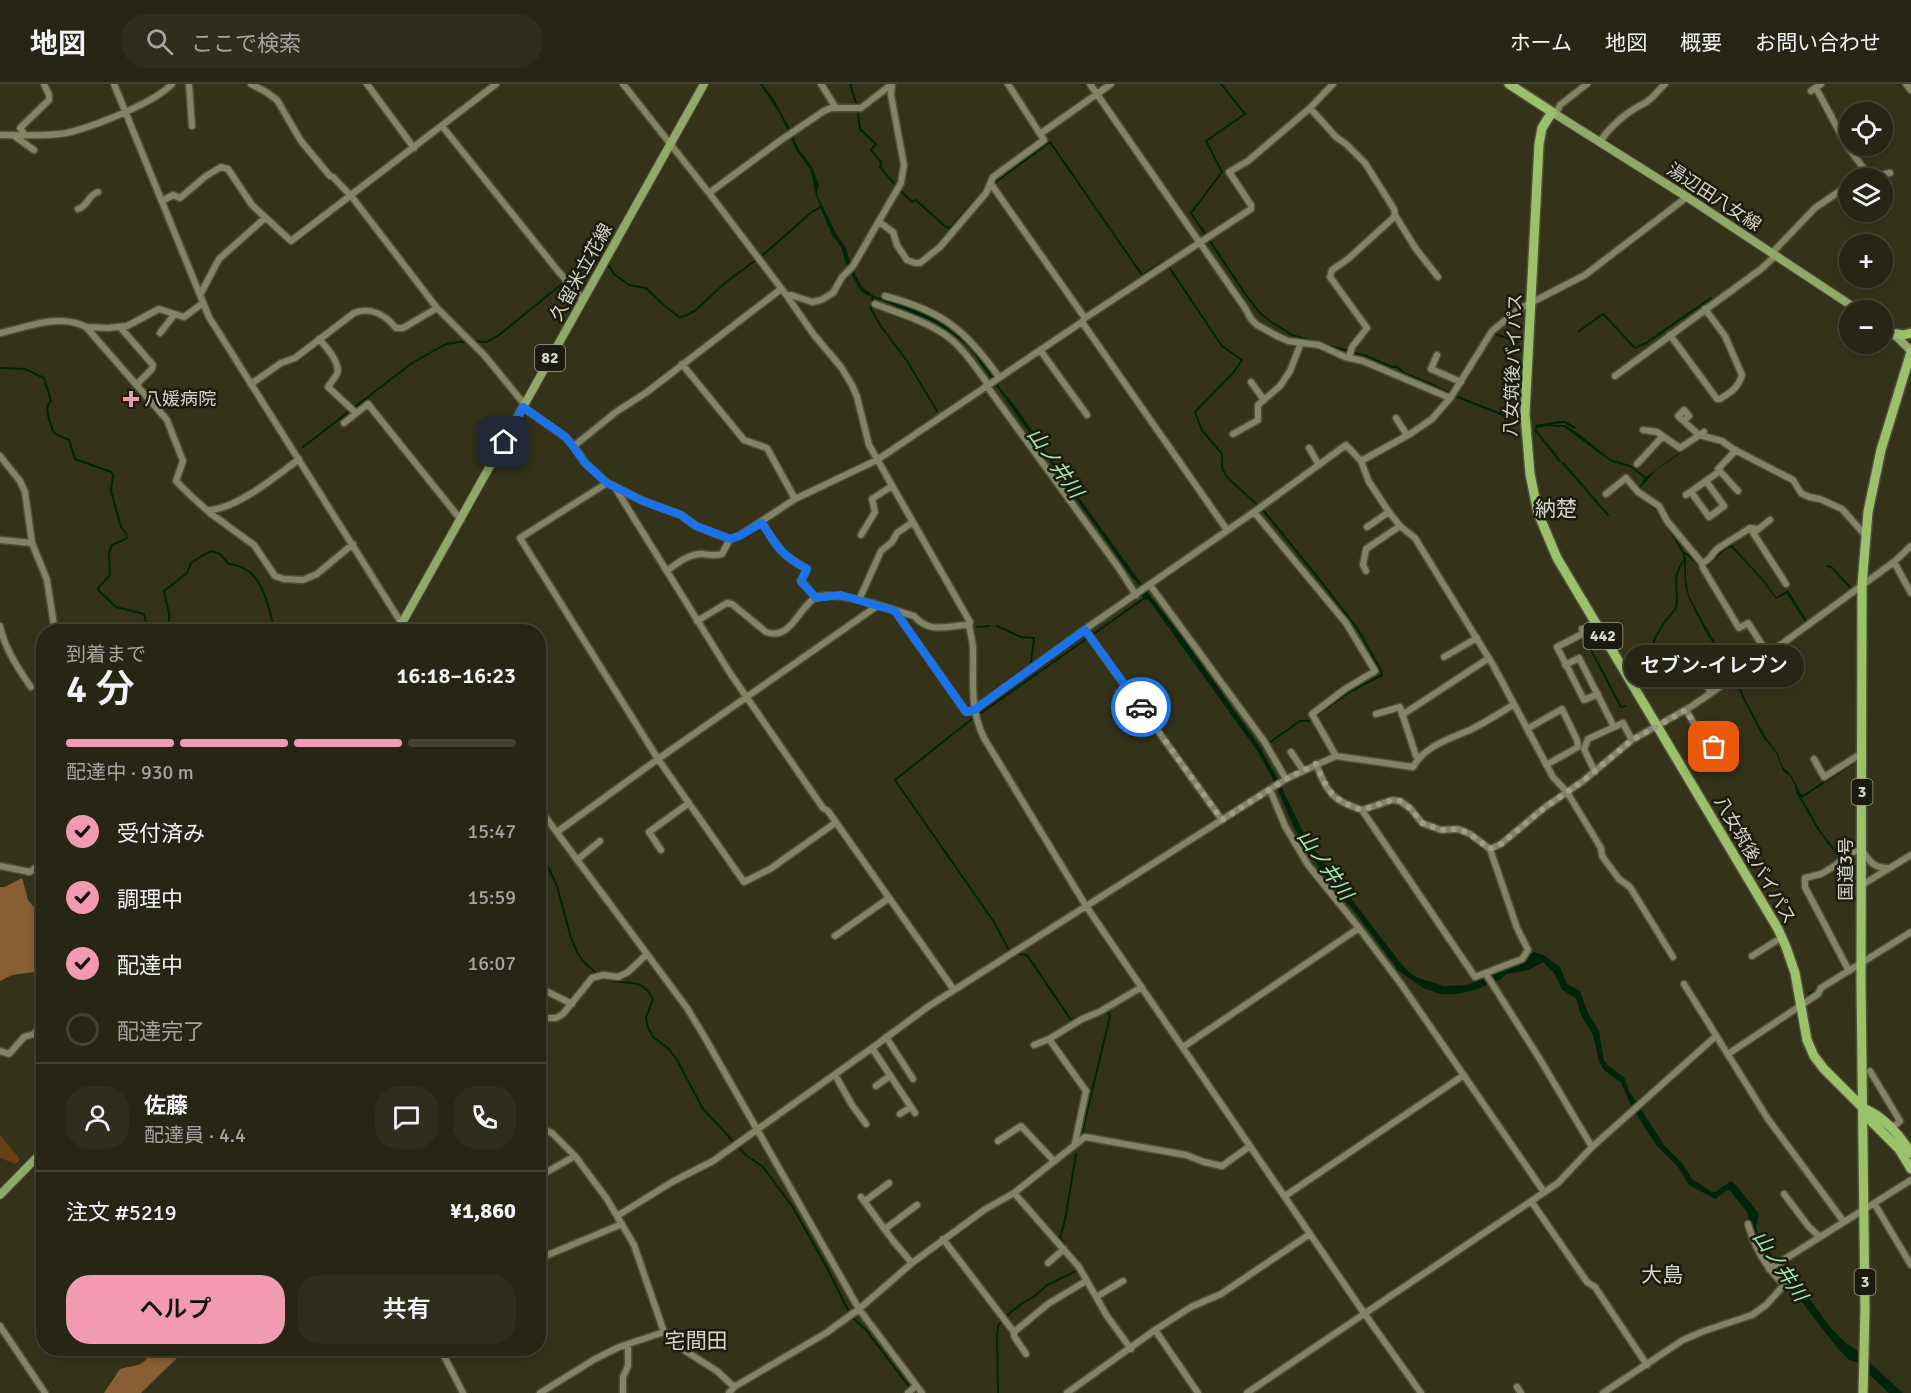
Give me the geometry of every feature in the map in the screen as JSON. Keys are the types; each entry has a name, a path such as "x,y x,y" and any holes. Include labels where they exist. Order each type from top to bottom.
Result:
{"highway":[{"path":"1509,84 1554,113"},
{"name":"八女筑後バイパス","path":"1554,113 1542,128 1539,144 1526,423 1530,474 1539,513 1557,558 1778,929 1795,973 1807,1040 1814,1056 1863,1108 1872,1122 1888,1131 1911,1153"},
{"path":"1893,332 1903,336 1911,333"},
{"name":"国道3号","path":"1863,1393 1862,585 1868,512 1881,450 1911,351"},
{"path":"1902,380 1911,373"},
{"path":"1842,1088 1851,1089 1863,1083"},
{"path":"1863,1149 1871,1136 1877,1132 1888,1131"},
{"name":"八女筑後バイパス","path":"1888,1131 1911,1169"}],"main road":[{"name":"久留米立花線","path":"401,623 704,84"},
{"name":"湯辺田八女線","path":"1554,113 1843,300"},
{"path":"1893,335 1911,351"},
{"path":"0,1194 36,1158"}],"street":[{"path":"25,135 20,128 49,100 44,84"},
{"path":"114,84 209,317 401,623"},
{"path":"0,135 69,133 164,93 172,84"},
{"path":"189,84 192,126"},
{"path":"251,84 277,100 301,141 330,176 352,196 437,308 485,356 524,406 566,437 585,463 610,484 643,501 681,515 696,526 730,539 762,523 795,499 877,460 987,384 1251,209 1251,205 1229,172 1248,161 1310,108 1333,84"},
{"path":"367,84 414,148"},
{"path":"162,201 173,195 180,198 206,176 221,167 228,169 252,205 291,241 496,84"},
{"path":"623,84 710,193 787,296 813,335 841,367 852,385 868,445 956,594 970,622 973,648 974,710 984,738 1086,906 1421,1393"},
{"path":"821,84 836,108"},
{"path":"710,193 824,111 831,108 861,108 892,84"},
{"path":"787,296 791,295 812,302 833,293 842,277 853,266 901,183 904,165 891,94 892,84"},
{"path":"879,222 893,232 897,245 908,260 920,263 940,247 991,184 993,177 1044,140 1008,84"},
{"path":"1090,84 1251,319 1279,337 1302,344 1319,345 1452,396"},
{"path":"1040,134 1111,84"},
{"path":"1554,113 1560,105 1587,84"},
{"path":"1600,142 1622,118 1637,105 1644,104 1665,84"},
{"path":"1906,84 1911,90"},
{"path":"1816,87 1847,146 1861,168"},
{"path":"1310,108 1336,137 1365,163 1394,208 1395,214 1416,249 1438,277"},
{"path":"442,126 583,299"},
{"path":"14,135 34,150"},
{"path":"991,184 1227,530"},
{"path":"78,209 84,206 90,196 98,192"},
{"path":"1615,376 1761,269 1815,208 1839,192"},
{"path":"1361,461 1432,419 1452,396 1492,331 1519,309 1585,275 1687,197"},
{"path":"1349,358 1352,347 1367,328 1330,277 1330,273 1356,252 1395,214"},
{"path":"200,295 219,259 265,218"},
{"path":"574,446 781,289"},
{"path":"885,296 913,304 954,326 972,342 999,376"},
{"path":"86,327 127,326 159,309 184,317 203,303"},
{"path":"875,304 926,323 946,335 963,352 1136,595"},
{"path":"251,384 281,363 295,358 361,310 386,316 396,328 403,328 437,308"},
{"path":"1670,335 1717,399 1734,390 1739,386 1742,375 1725,336 1705,309"},
{"path":"160,333 174,315"},
{"path":"0,333 59,320 75,321 86,327 167,420 183,461 177,481 207,510 254,545 275,576 303,580 317,574 353,544"},
{"path":"120,327 153,365 152,369 136,385"},
{"path":"319,339 331,351 337,368 337,375 328,387 356,413"},
{"path":"1233,434 1258,420 1258,405 1280,386 1290,371 1302,344"},
{"path":"1040,350 1087,415"},
{"path":"1437,355 1431,369 1461,382"},
{"path":"682,364 744,440 767,448 795,499"},
{"path":"1251,382 1264,400"},
{"path":"344,423 368,404 460,520"},
{"path":"1396,418 1407,435"},
{"path":"1684,421 1702,434 1722,441 1793,480 1801,493 1842,509 1866,536"},
{"path":"1643,430 1657,432 1680,448 1702,434"},
{"path":"1637,464 1663,436"},
{"path":"895,611 966,712 974,710 1346,445 1361,461 1369,482 1389,512 1400,526 1415,538 1489,658 1552,777 1567,792 1601,848 1602,856 1619,879 1630,887 1673,957"},
{"path":"1309,448 1319,465"},
{"path":"1736,450 1718,469 1738,491"},
{"path":"0,456 20,481 25,492 33,543 47,580 54,624"},
{"path":"207,510 223,508 238,500 299,459"},
{"path":"1706,481 1724,506 1706,518 1689,494 1706,481 1720,471"},
{"path":"1606,494 1626,478 1638,492 1659,506 1672,528 1702,563 1739,628 1748,623 1768,654"},
{"path":"610,484 747,698 954,990"},
{"path":"610,484 520,538 658,759 744,882 770,868 835,823"},
{"path":"861,535 875,512 872,500 892,486"},
{"path":"1254,512 1346,623 1375,671 1345,689 1312,714 1336,756"},
{"path":"1367,527 1389,512"},
{"path":"1702,563 1712,557 1715,550 1770,520"},
{"path":"859,600 881,551 892,542 897,533 913,522"},
{"path":"762,523 779,551 807,569 801,581 816,598"},
{"path":"1366,571 1363,565 1366,549 1400,526"},
{"path":"1754,530 1786,584"},
{"path":"667,571 691,555 716,556 722,554 730,539"},
{"path":"0,540 33,543"},
{"path":"1490,849 1501,844 1632,740 1686,710 1768,654 1894,562 1911,546"},
{"path":"1894,562 1911,593"},
{"path":"1150,585 1250,722 1286,779"},
{"path":"698,621 727,603 732,604 766,632 778,634 787,628 816,598 841,595 914,616 922,625 935,628 954,625 969,626"},
{"path":"557,832 878,606"},
{"path":"0,626 20,671 31,687"},
{"path":"1582,629 1584,633 1557,647 1584,700 1598,694"},
{"path":"1085,630 1222,820"},
{"path":"1444,657 1477,638"},
{"path":"1402,714 1489,658"},
{"path":"1565,665 1579,658 1614,727"},
{"path":"1699,673 1711,693"},
{"path":"617,1216 672,1182 712,1161 954,990 1286,779 1336,756 1413,766 1418,758 1451,737 1472,729 1514,705"},
{"path":"1376,714 1400,707 1416,756"},
{"path":"1527,729 1562,709 1578,747 1546,765"},
{"path":"1686,710 1706,744 1714,747"},
{"path":"1595,771 1584,749 1588,740 1623,723 1632,740"},
{"path":"1291,752 1303,770"},
{"path":"1814,759 1824,777 1862,753"},
{"path":"1316,764 1333,797 1362,810 1475,977 1522,959 1528,950 1517,928 1490,849 1470,834 1458,829 1441,830 1422,823 1411,809 1400,801 1392,800 1362,810"},
{"path":"1270,790 1285,826 1308,865 1401,984 1544,1192"},
{"path":"661,850 649,832 689,803"},
{"path":"546,818 668,981 704,1036 856,1311 921,1393"},
{"path":"577,860 600,842"},
{"path":"1849,971 1805,887 1805,878 1821,874 1862,849 1875,866 1889,868"},
{"path":"1862,885 1911,855"},
{"path":"0,866 30,872 36,867"},
{"path":"835,936 889,898"},
{"path":"1183,1047 1359,928"},
{"path":"1728,1054 1818,994 1821,988 1911,932"},
{"path":"1752,956 1776,941"},
{"path":"546,1018 556,1018 563,1014 592,978 603,975 618,977 628,972 647,954"},
{"path":"1486,974 1592,1147"},
{"path":"1684,984 1768,1119 1844,1222"},
{"path":"1034,1046 1049,1040 1082,1019 1100,1012 1142,987"},
{"path":"546,991 572,1004"},
{"path":"0,1051 9,1054 24,1037 36,1031"},
{"path":"1247,1393 1558,1183 1592,1147 1716,1036"},
{"path":"886,1037 913,1079"},
{"path":"1049,1040 1086,1091 1075,1143"},
{"path":"872,1048 915,1113"},
{"path":"1870,1071 1900,1121 1888,1131"},
{"path":"834,1075 866,1124"},
{"path":"876,1086 890,1076"},
{"path":"1285,1196 1464,1076"},
{"path":"900,1114 911,1107"},
{"path":"999,1141 1022,1126 1054,1161"},
{"path":"546,1130 552,1133 575,1156 607,1199 634,1245 664,1332 676,1345 717,1371 734,1387"},
{"path":"729,1393 734,1387 826,1333 856,1311 912,1263 984,1210 1014,1192 1085,1137 1186,1155 1220,1166 1251,1146"},
{"path":"546,1172 575,1156"},
{"path":"1769,1269 1911,1180"},
{"path":"884,1184 863,1199 912,1263"},
{"path":"1014,1192 1079,1267 1131,1349"},
{"path":"1784,1194 1809,1227 1820,1237"},
{"path":"1531,1200 1587,1282 1595,1287 1647,1365"},
{"path":"1874,1203 1911,1265"},
{"path":"885,1229 917,1205"},
{"path":"546,1256 621,1224"},
{"path":"1603,1393 1615,1390 1683,1340 1752,1315 1766,1305 1784,1286 1769,1269 1753,1242 1748,1224"},
{"path":"1067,1393 1155,1330 1191,1307 1221,1294 1310,1234"},
{"path":"944,1239 1014,1332 1014,1336 1026,1354"},
{"path":"1048,1263 1064,1249"},
{"path":"1014,1332 1048,1304 1086,1281"},
{"path":"1096,1297 1123,1281"},
{"path":"0,1326 45,1393"},
{"path":"1155,1330 1198,1393"},
{"path":"540,1393 551,1390 595,1359 628,1344 664,1332"},
{"path":"622,1393 622,1377 628,1366 628,1344"},
{"path":"444,1356 463,1393"},
{"path":"908,1393 916,1386"}],"shaded area":[{"path":"22,878 28,900 36,910 36,972 12,975 0,981 0,887 5,887"},
{"path":"0,1135 20,1159 16,1164 0,1158"},
{"path":"148,1356 179,1356 141,1393 104,1393 120,1369 140,1364"}],"water":[{"name":"山ノ井川","path":"760,84 773,98 798,148 812,167 819,185 818,197 846,248 851,266 862,287 874,296 911,307 955,329 979,355 1061,473 1256,741 1308,842 1399,961 1416,977 1444,986 1466,985 1500,972 1534,952 1545,956 1560,967 1567,984 1580,991 1588,1013 1599,1031 1604,1061 1624,1077 1629,1091 1664,1145 1683,1164 1692,1179 1712,1192 1731,1181 1737,1186 1759,1214 1756,1227 1758,1234 1780,1268 1799,1285 1831,1328 1903,1393 1889,1393 1856,1362 1849,1360 1835,1345 1791,1288 1773,1272 1757,1247 1749,1224 1748,1213 1731,1192 1728,1190 1715,1199 1689,1185 1678,1167 1657,1146 1632,1108 1621,1083 1604,1070 1599,1062 1593,1035 1580,1013 1576,998 1562,990 1555,974 1543,962 1529,970 1506,974 1501,979 1475,990 1457,994 1441,994 1423,988 1396,969 1308,851 1258,752 1148,599 1145,600 1142,596 1144,593 1135,579 973,351 954,335 931,321 896,308 861,291 847,267 841,247 832,235 821,209 818,208 820,206 810,169 796,150 780,114"},
{"path":"1565,421 1576,427 1575,429 1564,423 1548,425 1565,425 1610,459 1630,465 1646,477 1688,448 1655,471 1636,493 1658,509 1684,552 1689,596 1734,673 1732,674 1704,629 1689,599 1685,585 1682,552 1658,512 1634,494 1644,478 1630,467 1610,461 1564,427 1546,426 1535,429 1535,425"},
{"path":"1732,545 1776,597 1788,590 1807,621 1805,622 1787,594 1776,599 1731,547 1706,566 1715,559 1719,552"},
{"path":"1738,680 1744,697 1766,738 1778,754 1782,766 1791,775 1801,794 1803,795 1854,761 1854,764 1802,798 1822,833 1837,852 1855,867 1853,869 1835,853 1817,829 1796,792 1790,776 1783,771 1776,753 1763,737 1742,697"}],"waterway":[{"path":"850,84 857,106 860,129 876,144 871,150 881,162 880,167 912,202 916,200 946,227 950,228 953,225 983,191 987,182"},
{"path":"1221,84 1245,114 1206,141 1222,172 1191,213 1260,313 1292,335 1397,367 1404,373 1501,414 1515,423"},
{"path":"993,181 997,181 1050,142 1142,275 1165,262"},
{"path":"607,263 614,274 629,285 646,288 679,317 685,316 696,310 726,282 763,255 813,211 821,207"},
{"path":"472,341 487,342 499,335 583,265 592,261 602,261"},
{"path":"1169,267 1222,346 1242,360 1233,373 1195,412 1202,430 1222,454 1222,468 1227,477 1263,510 1323,584 1357,628 1382,675 1351,691 1309,721 1300,721 1259,750"},
{"path":"873,297 871,309 907,361 937,411"},
{"path":"1579,331 1603,314 1635,348 1646,343 1711,298"},
{"path":"1495,334 1518,342"},
{"path":"303,447 412,363 446,344 467,341"},
{"path":"0,368 25,369 44,378 51,401 48,415 55,434 69,440 75,459 111,472 113,475 111,491 121,527 128,536 112,545 109,552 110,575 98,588 116,607 144,614 146,624"},
{"path":"1535,430 1560,461"},
{"path":"1694,442 1699,440"},
{"path":"1563,463 1608,515"},
{"path":"168,624 169,615 164,591 187,573 191,563 212,551 220,554 229,564 250,572 257,580 266,599 273,624"},
{"path":"1684,553 1698,564"},
{"path":"1641,681 1653,658 1656,636 1676,608 1676,578 1685,559"},
{"path":"1827,566 1831,567 1851,588"},
{"path":"840,592 858,597"},
{"path":"981,713 1146,597"},
{"path":"906,610 917,615"},
{"path":"938,625 951,623"},
{"path":"977,627 990,626"},
{"path":"997,626 1021,637 1034,638 1031,663"},
{"path":"1590,648 1621,707 1625,706"},
{"path":"973,718 895,780 994,922 1009,950"},
{"path":"546,863 557,886 577,952 597,974"},
{"path":"1019,954 1027,955 1071,1020 1103,1007"},
{"path":"602,977 617,982 636,984 648,991 653,999 646,1018 653,1037 669,1049 677,1060 703,1109 746,1155 763,1167 792,1206 849,1312 866,1330 914,1393"},
{"path":"1809,993 1818,991"},
{"path":"1082,1133 1110,1016 1107,1011"},
{"path":"1069,1252 1060,1238 1076,1154"},
{"path":"998,1393 998,1326 1005,1317 1047,1285 1076,1271"}],"way so far":[{"path":"1141,707 1222,820 1286,779 1316,764 1333,797 1362,810 1392,800 1400,801 1411,809 1422,823 1441,830 1458,829 1470,834 1490,849 1501,844 1632,740 1686,710 1706,744 1714,747"}],"place":[{"name":"八媛病院","path":"131,399"},
{"name":"セブン-イレブン","path":"1714,747"}],"district":[{"name":"納楚","path":"1556,509"},
{"name":"大島","path":"1662,1275"},
{"name":"宅間田","path":"696,1341"}],"route":[{"path":"504,442 523,407 566,437 585,463 607,483 643,501 681,515 696,526 730,539 762,523 779,551 807,569 801,581 816,598 841,595 895,611 966,712 974,710 1085,630 1141,707"}]}
